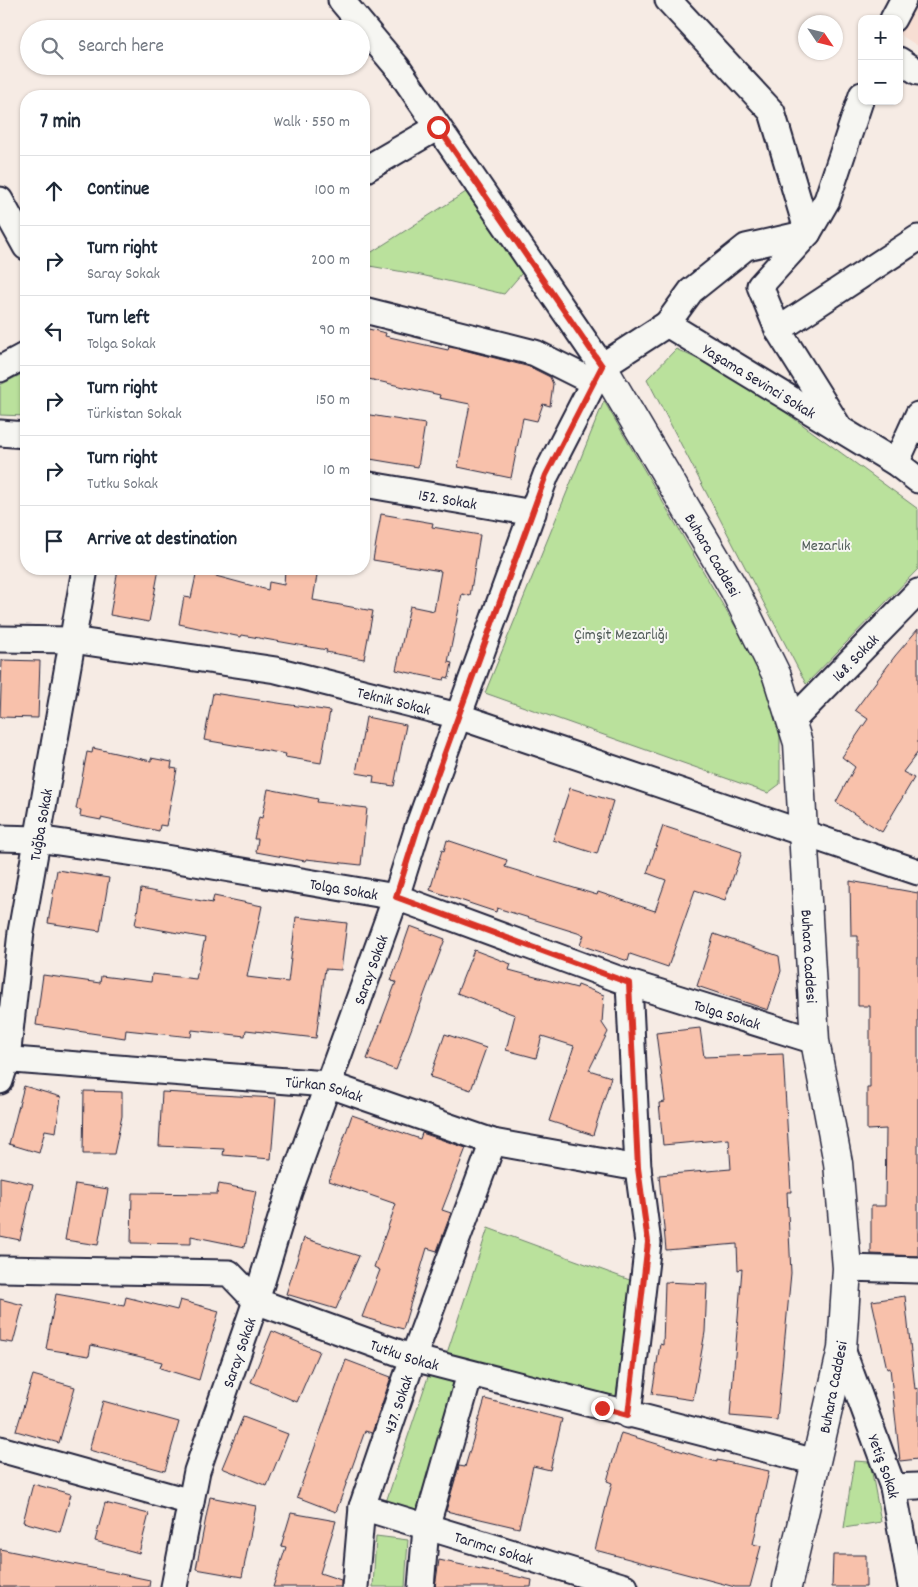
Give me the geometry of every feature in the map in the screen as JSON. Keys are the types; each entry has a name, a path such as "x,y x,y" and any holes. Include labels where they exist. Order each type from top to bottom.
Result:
{"main road":[{"name":"Buhara Caddesi","path":"597,374 734,589 777,676 798,743 815,1041 838,1163 847,1268 842,1349 788,1587"}],"street":[{"path":"341,0 358,20"},
{"path":"668,0 772,112 808,233"},
{"path":"895,15 903,0"},
{"path":"370,35 397,67 438,127 597,374"},
{"path":"903,63 918,72"},
{"path":"840,429 778,330 760,286 808,233 827,200 859,105"},
{"path":"370,167 438,127"},
{"path":"0,200 20,236"},
{"path":"597,374 667,324 691,291 746,247 808,233"},
{"path":"778,330 918,238"},
{"path":"370,312 535,353 597,374"},
{"name":"Yaşama Sevinci Sokak","path":"667,324 896,463 918,480"},
{"path":"0,368 20,359"},
{"name":"Saray Sokak","path":"174,1587 197,1471 256,1301 289,1192 396,897 418,827 546,475 597,374"},
{"path":"896,463 916,422"},
{"path":"0,434 20,435"},
{"name":"152. Sokak","path":"370,485 533,513"},
{"name":"Tuğba Sokak","path":"2,1066 21,932 83,575"},
{"name":"168. Sokak","path":"791,722 918,592"},
{"name":"Teknik Sokak","path":"0,639 72,640 276,670 458,716 918,872"},
{"name":"Tolga Sokak","path":"0,838 37,839 396,897 629,983 815,1041"},
{"path":"628,1415 648,1242 638,1168 629,983"},
{"name":"Türkan Sokak","path":"2,1066 327,1084 493,1142 638,1168"},
{"name":"437. Sokak","path":"354,1587 362,1508 413,1358 493,1142"},
{"path":"847,1268 918,1270"},
{"name":"Tutku Sokak","path":"0,1270 229,1273 256,1301 413,1358 816,1462"},
{"name":"Yetiş Sokak","path":"842,1349 893,1487 911,1587"},
{"path":"421,1587 426,1528 470,1374"},
{"path":"0,1449 191,1502"},
{"path":"893,1487 918,1486"},
{"name":"Tarımcı Sokak","path":"362,1508 625,1587"}],"shaded area":[{"path":"914,0 918,0 918,46 903,37 903,19"}],"green space":[{"path":"466,192 522,273 504,294 421,275 370,266 370,253"},
{"name":"Mezarlık","path":"676,349 740,379 918,509 918,569 806,684 647,379"},
{"path":"20,375 20,416 0,415 0,385"},
{"name":"Çimşit Mezarlığı","path":"604,401 763,674 780,727 780,784 768,793 485,693"},
{"path":"488,1228 635,1282 616,1396 446,1356"},
{"path":"429,1374 454,1383 419,1512 386,1502"},
{"path":"854,1461 870,1462 881,1522 844,1528"},
{"path":"376,1536 408,1540 405,1587 373,1587"}],"building":[{"path":"370,329 386,333 385,336 448,350 449,347 464,350 530,367 550,377 553,384 550,406 543,404 537,421 523,418 511,478 458,467 470,404 439,398 440,395 370,379"},
{"path":"370,415 425,424 418,467 370,459"},
{"path":"381,514 433,523 432,527 480,535 470,596 462,594 448,662 452,663 449,678 445,677 444,680 396,670 410,606 434,611 441,571 373,560"},
{"path":"117,575 158,575 149,622 110,615"},
{"path":"196,575 212,575 268,590 269,582 284,585 285,575 317,575 313,600 373,611 364,659 326,652 327,650 242,635 241,637 179,624 184,597 191,598"},
{"path":"918,629 918,752 903,772 914,778 882,832 836,802 855,767 842,757 868,719 855,710 895,656"},
{"path":"2,660 40,661 38,718 0,717"},
{"path":"213,693 330,711 321,763 285,757 286,754 204,740"},
{"path":"366,717 406,725 394,786 373,783 374,776 356,773"},
{"path":"93,748 151,761 151,758 172,762 171,768 177,769 166,826 160,825 159,831 101,818 101,820 80,816 81,810 76,809 87,752 92,753"},
{"path":"570,788 613,801 597,854 553,840"},
{"path":"268,789 318,799 317,802 367,808 361,865 306,859 305,861 256,852 258,839 254,839 259,817 262,818"},
{"path":"663,826 742,852 725,900 695,890 668,967 630,954 628,961 580,945 584,935 497,908 496,912 430,890 442,850 444,851 447,840 507,860 505,867 597,895 598,892 655,911 666,880 647,873"},
{"path":"57,870 109,878 100,931 48,923"},
{"path":"850,881 918,893 918,1256 871,1254 871,1206 885,1206 886,1129 867,1130 867,1088 870,1088 870,1006 858,1006 858,936 851,936"},
{"path":"141,889 212,903 214,896 262,906 247,977 288,982 296,917 347,923 341,970 325,969 316,1038 246,1030 245,1036 192,1030 191,1037 126,1030 125,1038 36,1025 43,975 100,983 101,976 151,982 152,974 196,979 205,938 135,925"},
{"path":"410,926 445,939 396,1070 367,1059 396,982 391,981"},
{"path":"714,934 779,956 781,971 768,1010 697,986"},
{"path":"474,950 511,964 509,970 577,988 578,985 604,995 602,1023 608,1032 589,1070 611,1077 593,1135 549,1121 574,1046 542,1036 536,1058 506,1050 515,1015 457,993"},
{"path":"700,1028 704,1057 783,1054 791,1192 787,1192 791,1273 777,1420 730,1416 742,1269 738,1270 737,1244 666,1250 659,1175 731,1169 729,1139 663,1145 659,1103 665,1102 656,1033"},
{"path":"445,1034 486,1048 471,1090 430,1077"},
{"path":"24,1086 61,1097 56,1132 45,1130 39,1153 9,1144"},
{"path":"84,1091 122,1092 122,1116 114,1154 83,1154"},
{"path":"162,1092 276,1098 271,1159 223,1155 224,1149 159,1146"},
{"path":"352,1115 420,1139 422,1133 466,1148 442,1210 451,1213 437,1251 427,1248 403,1329 362,1317 380,1270 374,1267 396,1204 329,1181"},
{"path":"0,1177 33,1184 20,1240 0,1236"},
{"path":"75,1184 108,1189 98,1245 65,1240"},
{"path":"219,1184 256,1191 245,1247 191,1236 191,1244 131,1243 132,1193 217,1194"},
{"path":"304,1238 359,1256 336,1309 286,1294"},
{"path":"665,1282 707,1284 705,1332 693,1400 652,1394 660,1344 663,1345"},
{"path":"56,1294 124,1306 126,1297 177,1310 180,1300 219,1311 199,1380 160,1368 162,1362 91,1345 89,1356 46,1349"},
{"path":"905,1296 915,1389 918,1388 918,1459 900,1461 890,1368 887,1369 872,1301"},
{"path":"0,1299 23,1305 13,1343 0,1341"},
{"path":"272,1331 319,1351 297,1402 251,1382"},
{"path":"346,1360 391,1377 372,1433 365,1431 336,1512 297,1497"},
{"path":"33,1375 75,1387 59,1443 16,1431"},
{"path":"485,1399 562,1419 550,1470 533,1466 519,1528 446,1511 459,1466 465,1467"},
{"path":"103,1401 179,1422 165,1471 89,1450"},
{"path":"243,1417 288,1434 267,1486 222,1468"},
{"path":"621,1433 717,1462 717,1460 769,1471 753,1544 761,1546 750,1587 735,1587 595,1550 612,1483 607,1481"},
{"path":"33,1484 71,1494 60,1532 23,1522"},
{"path":"210,1497 256,1506 242,1577 196,1569"},
{"path":"105,1503 149,1514 139,1553 95,1541"},
{"path":"291,1513 336,1521 320,1573 341,1580 341,1587 273,1587 286,1547 281,1546"},
{"path":"0,1549 150,1580 149,1587 0,1587"},
{"path":"833,1555 866,1555 866,1587 832,1587"},
{"path":"439,1560 532,1580 531,1587 435,1587"}],"route":[{"path":"438,127 602,366 546,475 418,827 396,897 629,983 638,1168 648,1242 628,1415 602,1408"}]}
